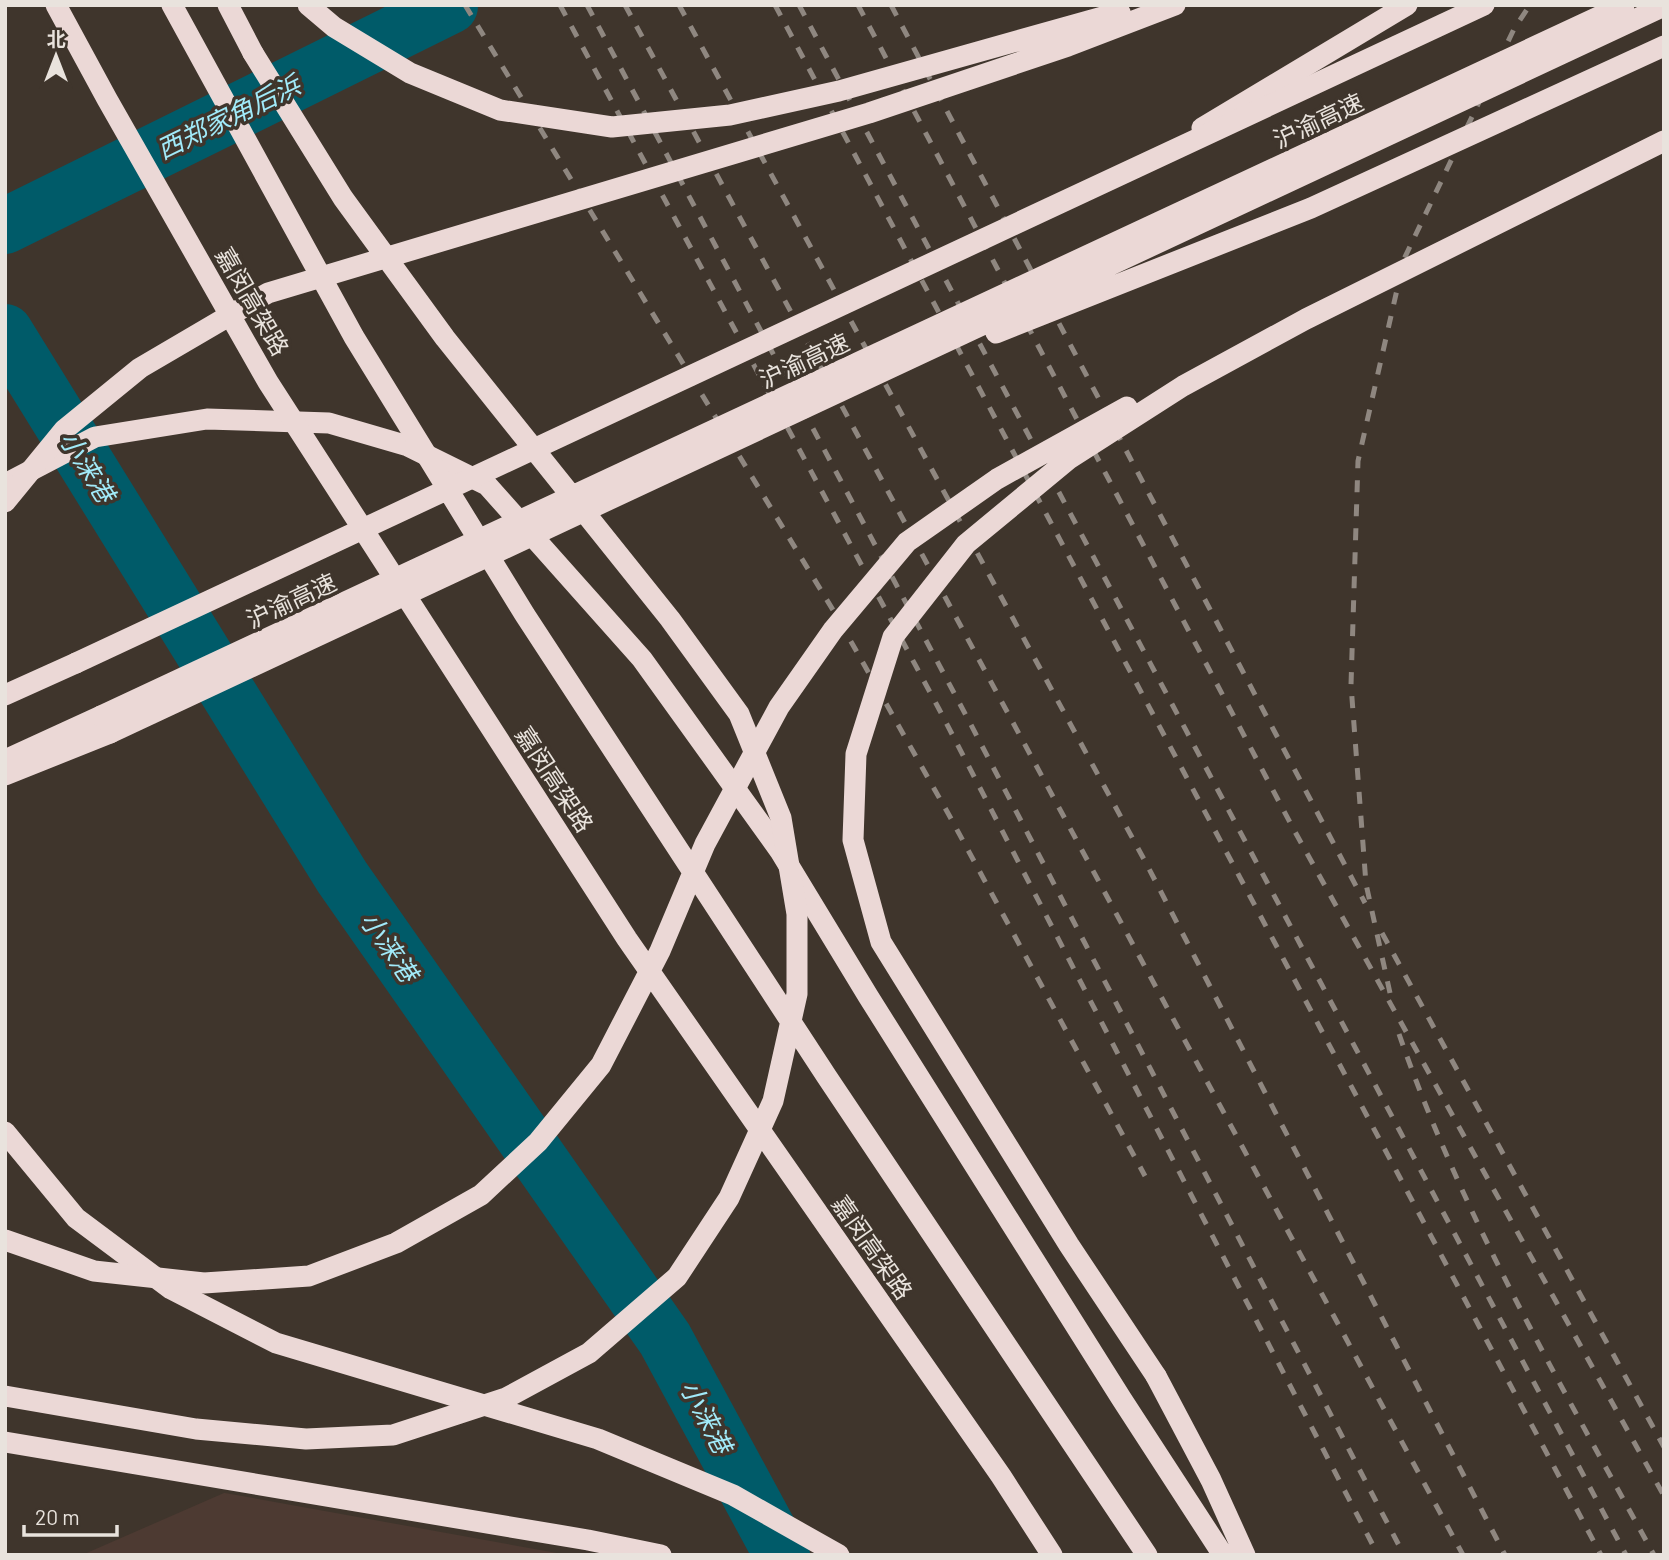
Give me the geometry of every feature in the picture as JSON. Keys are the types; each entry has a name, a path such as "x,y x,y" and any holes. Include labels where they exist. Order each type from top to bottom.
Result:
{"highway":[{"name":"嘉闵高架路","path":"56,5 113,111 268,382 627,939 1001,1476 1052,1555"},
{"path":"172,5 354,337 524,615 819,1065 1147,1555"},
{"path":"5,1396 196,1429 306,1439 393,1435 506,1398 589,1353 677,1277 729,1198 774,1101 797,994 797,914 781,818 739,713 670,619 444,338 343,198 253,53 228,5"},
{"path":"308,5 334,27 410,73 500,110 612,127 730,115 839,91 1142,5"},
{"path":"5,502 64,430 140,368 268,293 869,113 1068,46 1175,5"},
{"path":"1134,169 1407,5"},
{"name":"沪渝高速","path":"5,695 1484,5"},
{"name":"沪渝高速","path":"5,760 382,587 1624,5"},
{"path":"5,775 110,733 1664,6"},
{"path":"808,407 1311,208 1664,46"},
{"path":"5,1240 94,1271 205,1283 309,1276 396,1243 481,1195 538,1142 601,1065 660,951 705,844 779,707 834,630 907,542 997,479 1129,405 1664,141"},
{"path":"1245,1555 1211,1480 1156,1376 1069,1245 881,942 853,840 856,754 893,636 966,544 1069,459 1183,386 1306,319"},
{"path":"5,484 95,437 207,419 328,423 408,446 487,485 642,659 780,851 883,1020 1223,1555"},
{"path":"5,1132 76,1217 171,1289 276,1343 598,1439 733,1495 839,1555"},
{"path":"5,1442 588,1540 661,1555"}],"shaded area":[{"path":"225,1493 568,1555 82,1555"}],"waterway":[{"name":"西郑家角后浜","path":"5,226 450,6"},
{"name":"小涞港","path":"5,332 342,877 665,1339 782,1555"}],"railway":[{"path":"465,5 836,615 949,815 1145,1176"},
{"path":"560,5 939,709 1378,1555"},
{"path":"587,5 969,721 1404,1555"},
{"path":"625,5 1463,1555"},
{"path":"679,5 1146,863 1505,1555"},
{"path":"775,5 1601,1555"},
{"path":"799,5 1626,1555"},
{"path":"858,5 1294,830 1664,1496"},
{"path":"891,5 1365,903"},
{"path":"1390,993 1366,884 1351,685 1358,461 1404,259 1514,29 1530,5"},
{"path":"1382,933 1664,1447"},
{"path":"1399,1034 1425,1102 1483,1235 1549,1364 1654,1555"}]}
